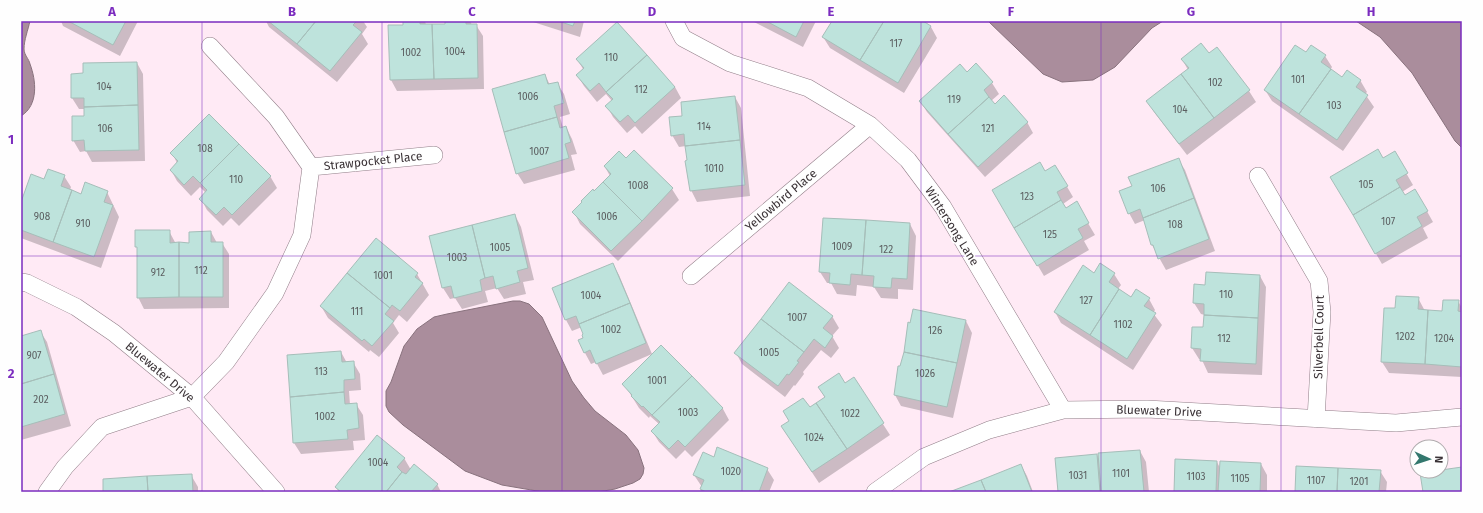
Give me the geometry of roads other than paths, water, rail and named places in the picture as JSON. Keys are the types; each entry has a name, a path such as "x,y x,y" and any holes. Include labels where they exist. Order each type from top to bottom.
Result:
{"street":[{"name":"Wintersong Lane","path":"674,21 684,38 730,63 808,88 870,125 908,160 943,207 1063,410"},
{"path":"48,492 65,467 102,427 192,397 226,362 275,292 302,235 311,167 276,117 210,46"},
{"name":"Yellowbird Place","path":"691,276 870,125"},
{"name":"Strawpocket Place","path":"311,167 434,155"},
{"name":"Silverbell Court","path":"1258,176 1319,281 1322,312 1316,419"},
{"name":"Bluewater Drive","path":"21,282 27,283 76,307 114,333 192,397 276,492"},
{"name":"Bluewater Drive","path":"875,492 924,458 988,430 1063,410 1147,409 1396,423 1462,417"}]}
